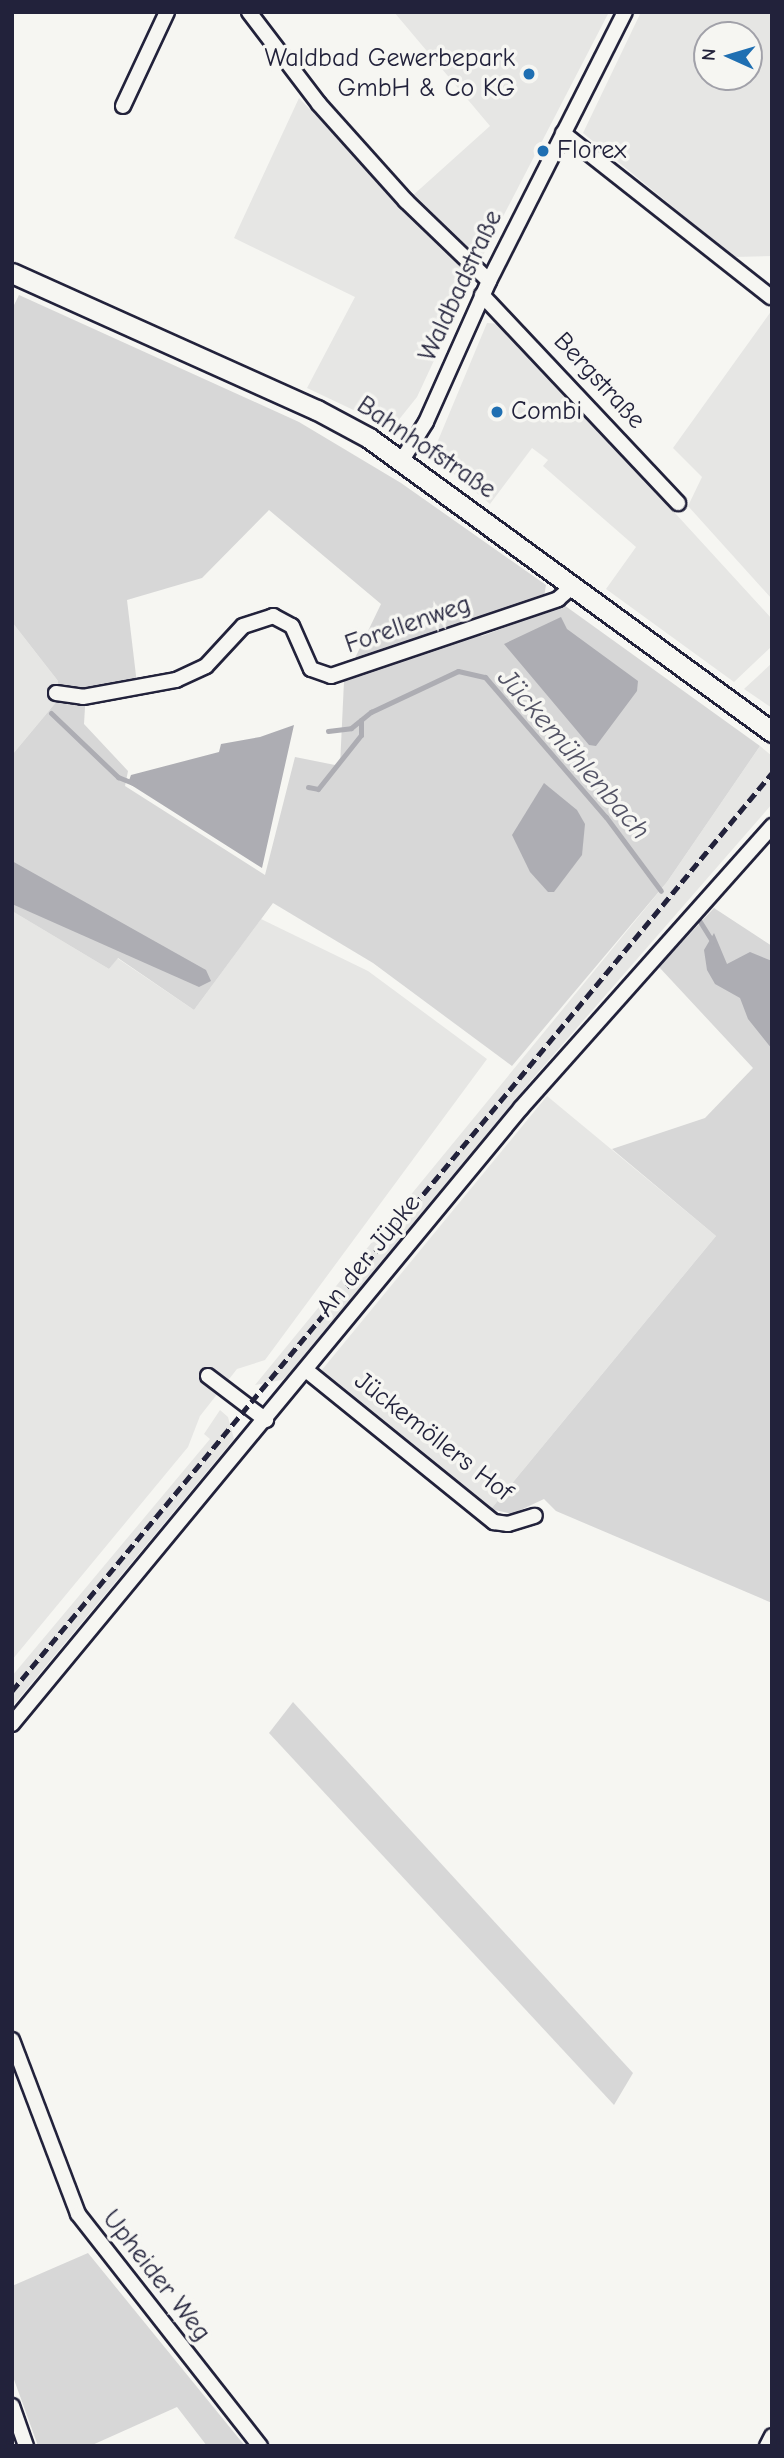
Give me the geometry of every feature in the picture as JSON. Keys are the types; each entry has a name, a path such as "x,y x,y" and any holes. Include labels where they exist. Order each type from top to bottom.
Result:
{"street":[{"path":"123,106 167,12"},
{"path":"249,12 318,104 406,201 489,281"},
{"name":"Waldbadstraße","path":"402,460 426,422 482,295 625,12"},
{"path":"563,133 771,297"},
{"name":"Bahnhofstraße","path":"12,273 317,410 402,460 772,732"},
{"name":"Bergstraße","path":"482,295 678,503"},
{"name":"Forellenweg","path":"56,693 83,697 176,680 206,666 243,626 273,616 292,626 312,669 331,676 558,598 574,584"},
{"name":"An der Jüpke","path":"12,1724 266,1420 521,1108 772,826"},
{"name":"Jückemöllers Hof","path":"306,1370 494,1522 508,1524 535,1516"},
{"path":"208,1376 266,1420"},
{"name":"Upheider Weg","path":"12,2040 78,2214 260,2446"},
{"path":"12,2406 26,2446"},
{"path":"767,2446 772,2436"}],"shaded area":[{"path":"394,12 609,12 480,261 411,197 490,126"},
{"path":"641,12 772,12 772,256 734,257 583,133"},
{"path":"299,98 472,279 417,397 397,422 383,424 307,388 355,297 234,238"},
{"path":"19,295 299,422 401,483 546,585 544,597 467,624 482,636 564,605 760,746 667,882 512,1066 373,963 273,903 194,1010 118,958 109,969 12,911 12,755 57,701 58,681 12,622 12,309","holes":["269,510 381,604 344,681 340,766 295,757 265,875 125,786 128,771 84,724 86,691 137,684 127,600 202,578"]},
{"path":"772,310 772,599 688,506 702,477 673,448"},
{"path":"487,323 502,324 772,619 772,646 734,682 606,589 636,547 543,466 548,460 532,448 490,504 441,463 437,443"},
{"path":"561,617 567,629 638,681 637,691 596,746 589,745 504,644"},
{"path":"12,622 58,681 57,701 12,755"},
{"path":"772,663 772,708 744,689"},
{"path":"294,725 262,868 128,783 131,775 219,752 221,744 260,737"},
{"path":"760,746 772,756 772,804 529,1083 298,1366 282,1380 255,1385 667,882"},
{"path":"544,783 577,810 585,824 582,855 554,892 548,892 530,872 512,835"},
{"path":"12,861 206,970 211,981 199,987 12,904"},
{"path":"714,908 772,946 772,1603 556,1511 544,1499 512,1514 491,1509 716,1236 612,1149 705,1118 753,1068 659,967"},
{"path":"12,911 109,969 117,958 194,1010 261,919 368,971 487,1059 265,1360 237,1369 200,1416 188,1447 12,1660"},
{"path":"714,933 727,964 750,952 772,961 772,1049 748,1019 740,998 715,984 707,970 704,950"},
{"path":"547,1096 716,1236 491,1509 321,1371"},
{"path":"220,1410 228,1417 234,1439 12,1707 12,1676 210,1439 204,1434"},
{"path":"293,1702 633,2073 614,2105 269,1733"},
{"path":"88,2253 245,2446 207,2446 177,2407 90,2446 38,2446 12,2374 12,2286"}],"waterway":[{"name":"Jückemühlenbach","path":"328,731 351,728 371,712 458,671 485,677 606,817 661,891"},
{"name":"Jückemühlenbach","path":"51,713 118,777 135,784"},
{"path":"308,787 318,789 361,735 361,720"},
{"name":"Jückemühlenbach","path":"699,920 712,941"}],"railway":[{"path":"12,1691 772,773"}],"place":[{"name":"Waldbad Gewerbepark GmbH & Co KG","path":"529,74"},
{"name":"Florex","path":"543,151"},
{"name":"Combi","path":"497,412"}]}
